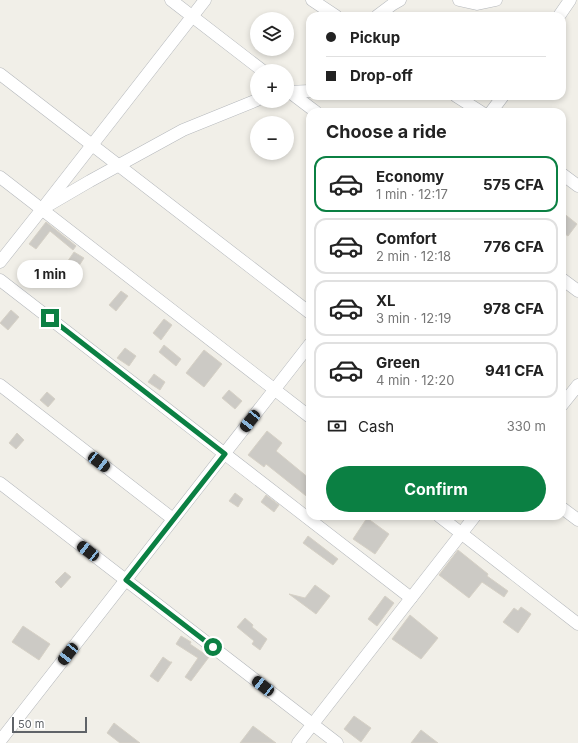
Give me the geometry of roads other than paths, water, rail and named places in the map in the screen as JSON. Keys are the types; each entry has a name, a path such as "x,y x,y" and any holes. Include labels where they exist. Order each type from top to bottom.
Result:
{"street":[{"path":"171,0 254,64"},
{"path":"0,262 205,0"},
{"path":"312,0 330,12"},
{"path":"382,12 400,0"},
{"path":"459,0 477,4 496,0"},
{"path":"562,12 570,0"},
{"path":"0,74 306,310"},
{"path":"294,91 306,91"},
{"path":"294,96 311,108"},
{"path":"462,100 474,108"},
{"path":"42,209 118,165 183,130 250,103"},
{"path":"0,177 306,413"},
{"path":"566,177 578,186"},
{"path":"0,280 306,516"},
{"path":"566,282 578,291"},
{"path":"0,740 306,349"},
{"path":"0,385 173,519"},
{"path":"566,401 578,385"},
{"path":"0,483 337,743"},
{"path":"566,511 578,520"},
{"path":"311,520 412,598"},
{"path":"444,520 578,624"},
{"path":"298,743 473,520"}]}
